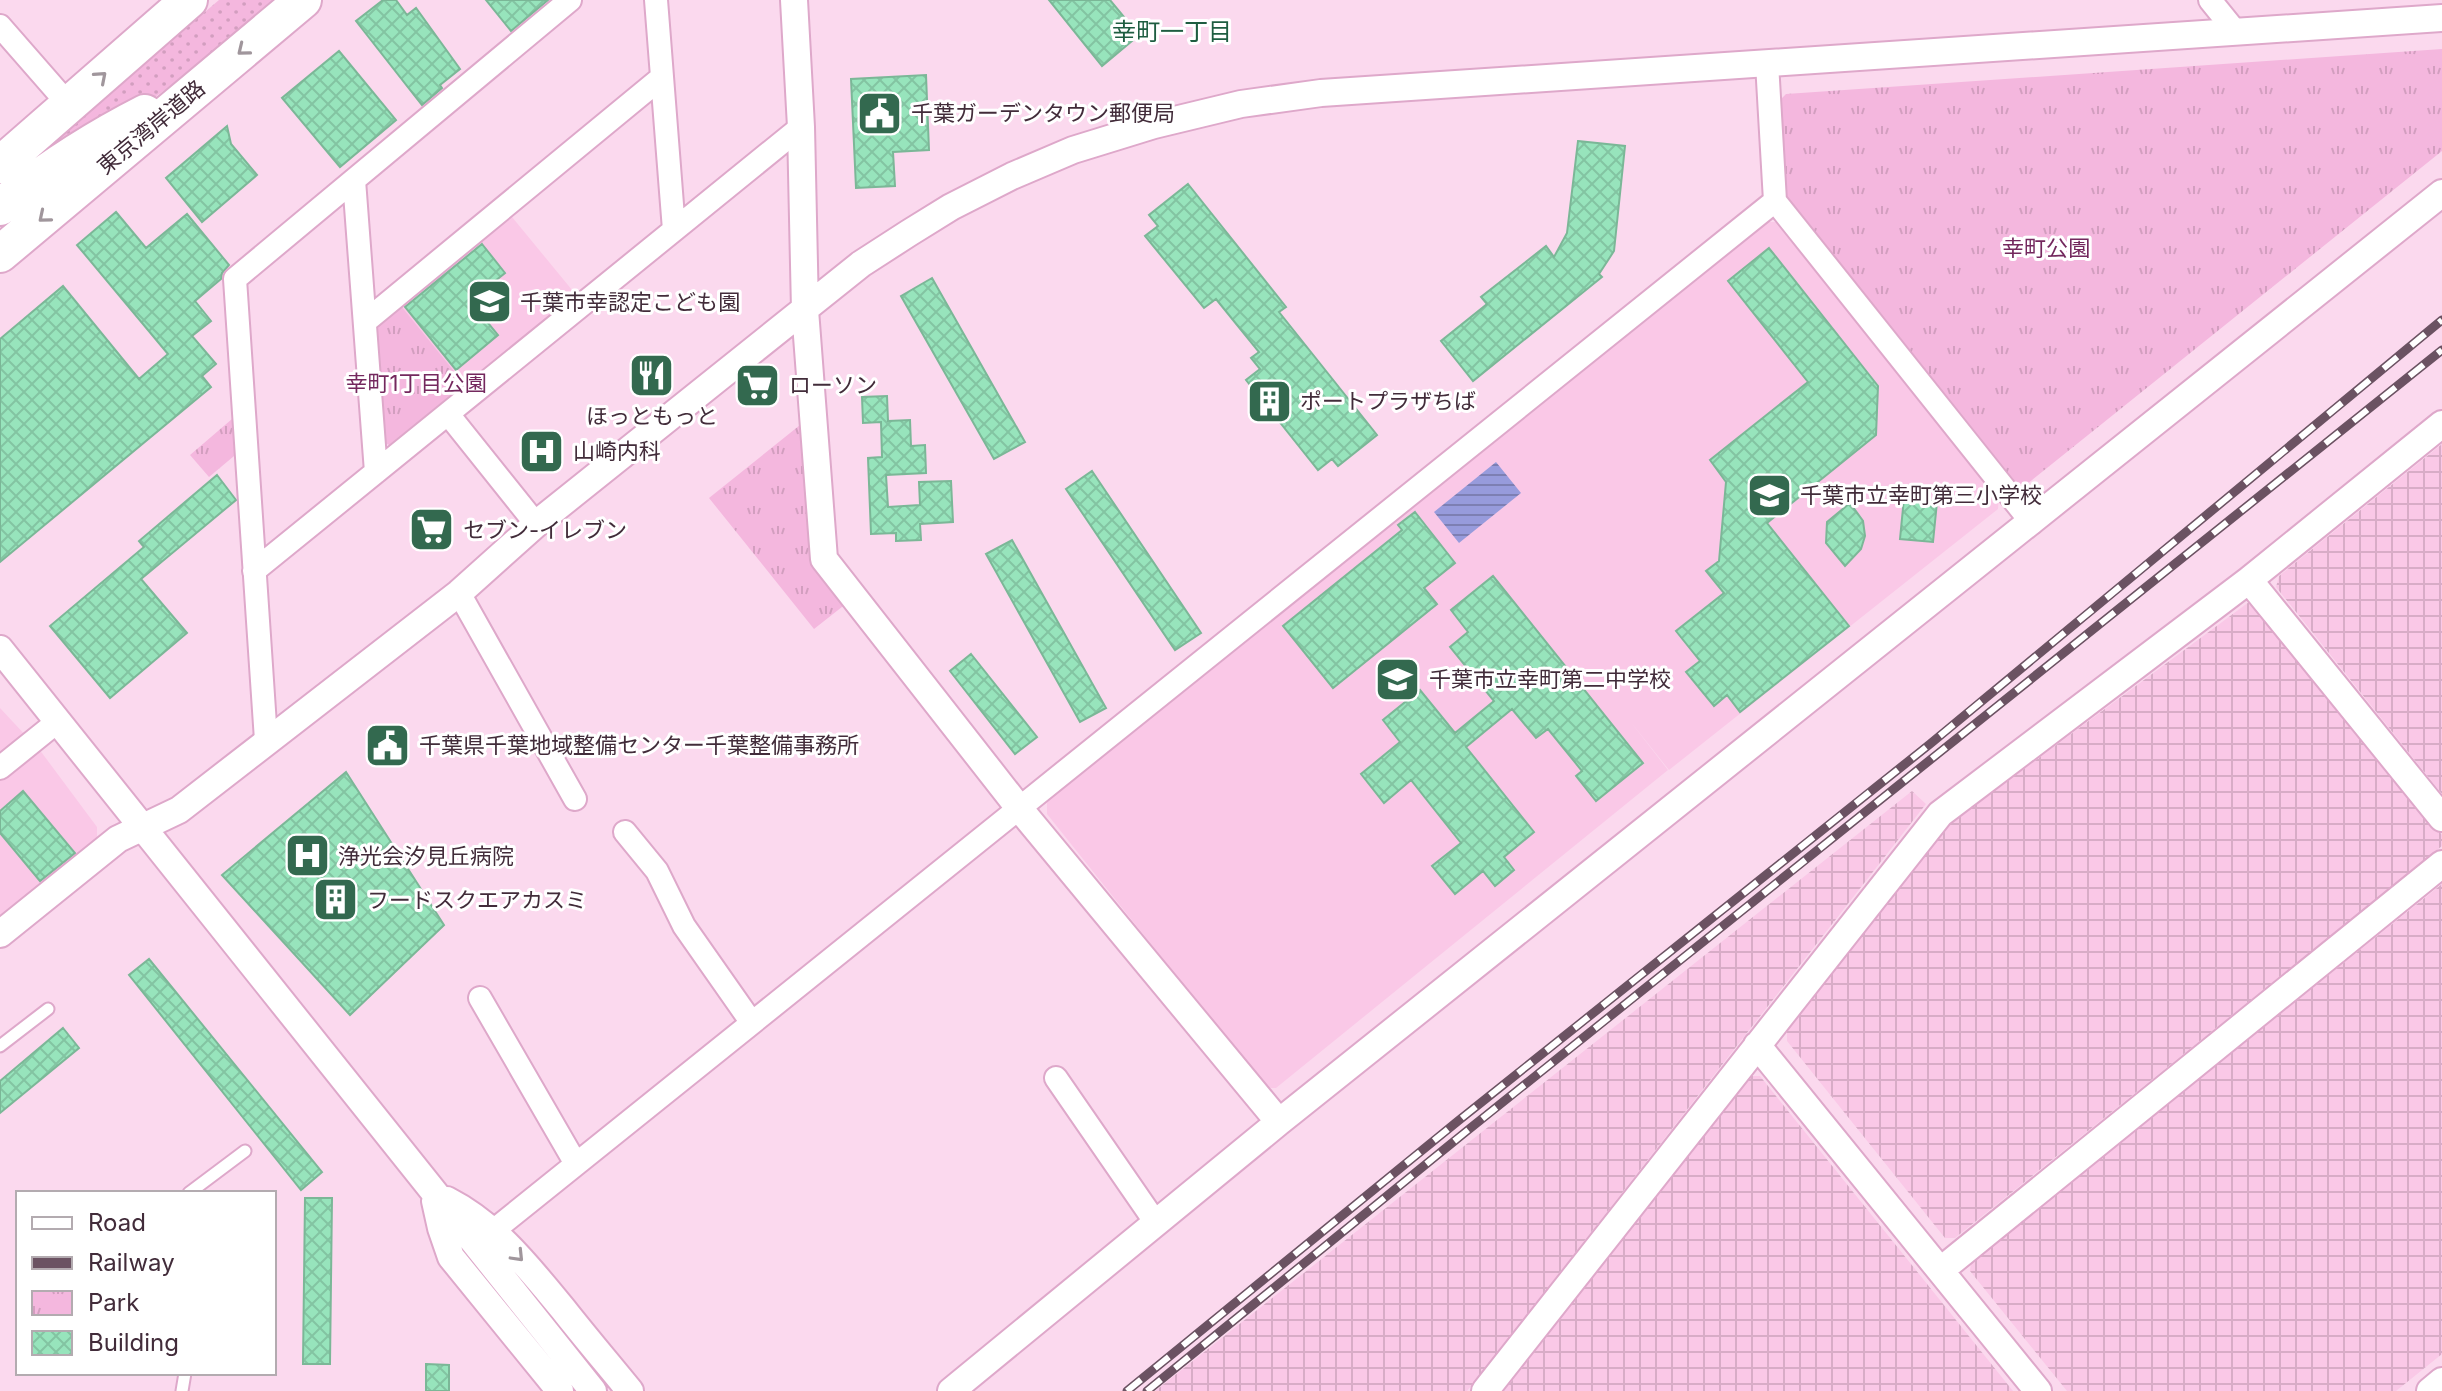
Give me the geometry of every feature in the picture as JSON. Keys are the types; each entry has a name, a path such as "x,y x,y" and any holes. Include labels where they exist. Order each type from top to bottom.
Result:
{"highway":[{"path":"0,165 189,0"},
{"name":"東京湾岸道路","path":"0,254 303,0"},
{"path":"0,207 48,169 100,136 200,85"}],"street":[{"path":"266,740 235,279 570,0"},
{"path":"656,0 674,230"},
{"path":"794,0 801,127 805,310 824,559 1019,808 1279,1122"},
{"path":"2210,0 2235,31"},
{"path":"0,934 118,839 179,810 459,593 536,524 861,264 951,207 1073,150 1154,125 1241,104 1321,93 2442,18"},
{"path":"0,26 69,105"},
{"path":"1767,63 1775,201 2032,523"},
{"path":"366,321 661,78"},
{"path":"254,571 801,127"},
{"path":"354,180 376,472"},
{"path":"951,1391 1279,1122 2442,193"},
{"path":"493,1231 1775,201"},
{"path":"448,414 536,524"},
{"path":"1485,1391 1940,814 2249,580 2442,424"},
{"path":"2249,580 2442,818"},
{"path":"459,593 575,799"},
{"path":"0,649 593,1391"},
{"path":"0,768 57,722"},
{"path":"625,832 657,871 684,926 752,1023"},
{"path":"1941,1270 2442,864"},
{"path":"480,998 576,1164"},
{"path":"1757,1045 2038,1391"},
{"path":"1056,1078 1156,1223"},
{"path":"433,1193 466,1210 493,1231 529,1267 630,1391"},
{"path":"433,1193 451,1257 557,1390"},
{"path":"2430,1391 2442,1381"}],"lane":[{"path":"0,1046 48,1009"},
{"path":"192,1191 245,1151"}],"shaded area":[{"name":"千葉市幸認定こども園","path":"512,217 577,296 467,387 402,307"},
{"path":"1769,222 1780,222 1999,492 1998,509 1669,770 1630,721 1668,770 1276,1088 1266,1088 1047,814 1047,802"},
{"path":"2442,444 2442,794 2276,587 2279,576"},
{"path":"2249,602 2255,603 2442,835 2442,846 1955,1238 1945,1238 1787,1041 1787,1030 1947,826"},
{"path":"0,708 42,753 97,827 97,842 0,920"},
{"path":"1912,791 1926,804 1467,1391 1155,1391"},
{"path":"2442,884 2442,1354 2396,1391 2067,1391 1970,1271 1971,1262"},
{"path":"1750,1076 1760,1076 2013,1391 1504,1391"}],"green space":[{"path":"219,0 273,0 179,80 135,111 0,186"},
{"name":"幸町公園","path":"2442,49 2442,151 2027,484 2014,484 1784,197 1779,101 1786,94"},
{"name":"幸町1丁目公園","path":"402,307 467,387 396,448 380,441 376,328"},
{"path":"239,413 240,451 209,477 190,455"},
{"path":"805,421 847,603 814,629 709,498"}],"water":[{"path":"1496,462 1521,493 1459,543 1434,512"}],"building":[{"path":"383,0 396,0 407,15 416,8 460,69 422,105 356,21"},
{"path":"486,0 548,0 511,31"},
{"path":"1049,0 1110,0 1139,35 1102,66"},
{"path":"339,51 396,120 340,167 282,98"},
{"path":"926,75 929,150 893,152 895,186 856,188 851,79"},
{"path":"227,126 231,144 257,175 202,222 166,178"},
{"path":"1578,141 1625,146 1614,251 1599,274 1602,277 1473,381 1441,341 1487,304 1481,297 1546,246 1554,257 1567,233"},
{"path":"1188,184 1286,307 1279,312 1377,435 1338,466 1332,459 1318,470 1246,380 1260,369 1251,358 1259,352 1216,299 1204,308 1145,236 1158,226 1149,215"},
{"path":"116,212 146,248 187,214 229,265 221,279 195,301 211,321 192,336 216,364 202,376 211,387 0,562 0,339 63,286 139,379 168,354 77,245"},
{"path":"482,244 505,273 470,301 498,335 456,370 405,307"},
{"path":"1769,248 1878,386 1876,435 1767,523 1849,626 1740,712 1727,695 1714,706 1686,672 1700,661 1676,631 1724,593 1706,571 1719,561 1726,482 1710,460 1808,382 1728,281"},
{"path":"932,278 1025,442 994,459 901,296"},
{"path":"887,396 888,421 910,420 911,446 925,445 926,473 886,475 888,507 920,505 919,482 951,481 953,522 920,524 921,540 896,541 896,533 871,534 868,458 882,457 881,422 863,423 862,397"},
{"path":"1092,471 1201,633 1175,650 1066,489"},
{"path":"217,475 236,500 141,579 187,633 110,698 50,626 144,547 139,541"},
{"path":"1904,498 1937,502 1933,542 1900,539"},
{"path":"1850,503 1863,521 1865,536 1861,549 1845,566 1826,543 1827,522"},
{"path":"1415,512 1455,563 1424,588 1437,604 1333,688 1283,626 1402,530 1398,525"},
{"path":"1012,540 1106,708 1080,722 986,554"},
{"path":"1493,576 1643,763 1596,801 1576,776 1582,771 1548,729 1536,738 1512,709 1466,747 1534,832 1504,857 1514,870 1495,886 1483,871 1455,894 1432,866 1461,843 1411,780 1384,803 1361,774 1400,742 1383,720 1420,690 1455,733 1494,701 1450,647 1468,632 1451,610"},
{"path":"971,654 1037,737 1015,754 950,671"},
{"name":"フードスクエアカスミ","path":"346,772 444,925 350,1015 222,875"},
{"path":"23,791 75,853 40,881 0,833 0,811"},
{"path":"149,959 322,1172 301,1190 129,975"},
{"path":"63,1028 79,1048 0,1113 0,1081"},
{"path":"305,1198 332,1198 330,1364 303,1364"},
{"path":"426,1364 449,1365 449,1391 426,1391"}],"railway":[{"path":"1127,1391 1458,1121 1930,744 2442,320"},
{"path":"1147,1391 2442,350"}],"place":[{"name":"千葉ガーデンタウン郵便局","path":"880,113"},
{"name":"千葉市幸認定こども園","path":"489,302"},
{"name":"ほっともっと","path":"652,375"},
{"name":"ローソン","path":"758,385"},
{"name":"ポートプラザちば","path":"1269,401"},
{"name":"山崎内科","path":"542,451"},
{"name":"千葉市立幸町第三小学校","path":"1769,495"},
{"name":"セブン-イレブン","path":"432,530"},
{"name":"千葉市立幸町第二中学校","path":"1398,679"},
{"name":"千葉県千葉地域整備センター千葉整備事務所","path":"388,745"},
{"name":"浄光会汐見丘病院","path":"307,856"},
{"name":"フードスクエアカスミ","path":"336,900"}],"district":[{"name":"幸町一丁目","path":"1172,32"}]}
